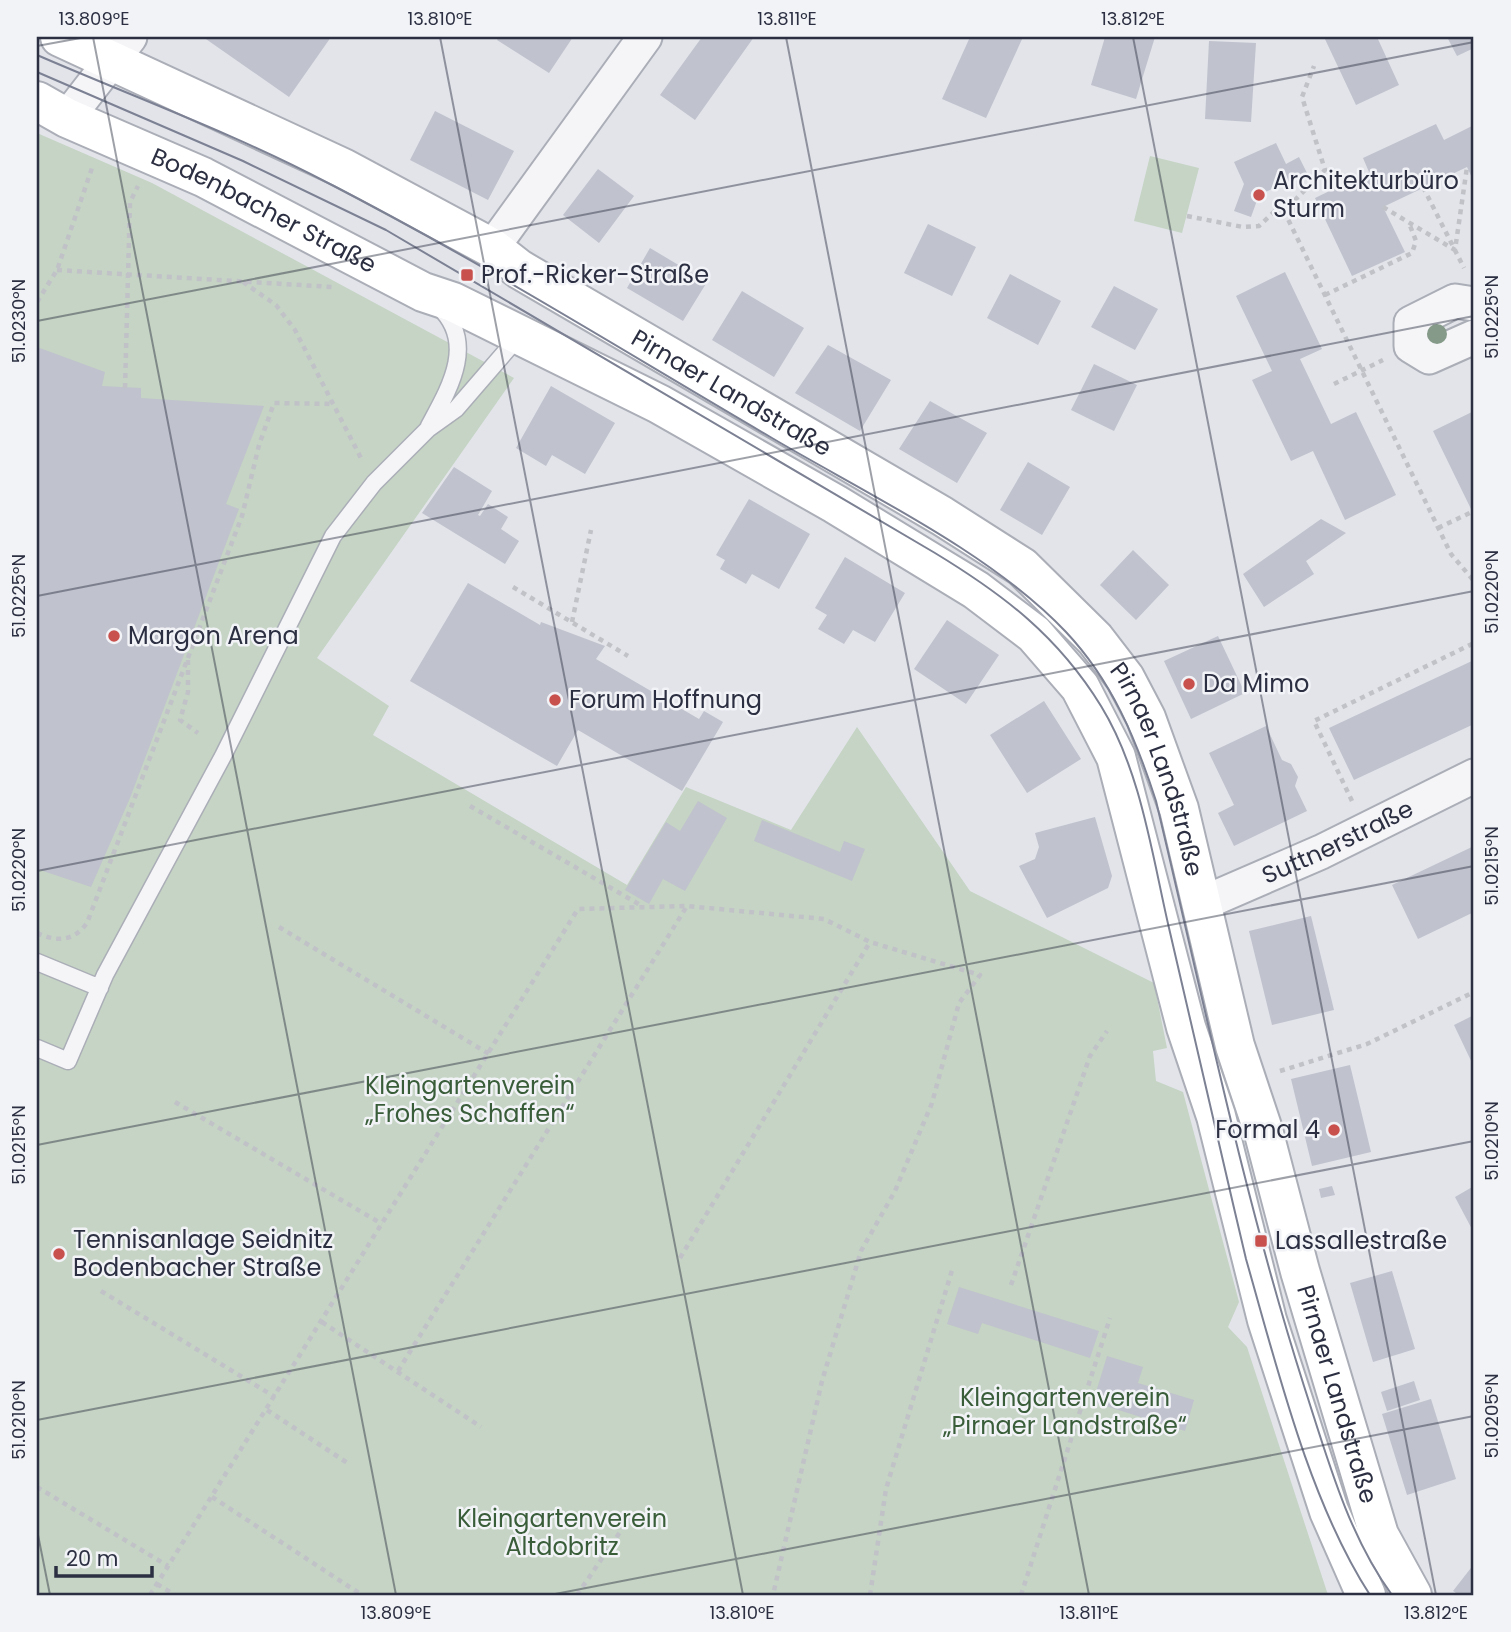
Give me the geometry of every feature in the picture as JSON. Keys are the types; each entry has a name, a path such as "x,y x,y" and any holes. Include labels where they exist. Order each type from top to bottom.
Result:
{"street":[{"path":"61,37 120,50 492,248 645,37"},
{"path":"52,109 120,50"},
{"name":"Bodenbacher Straße","path":"52,109 103,134 154,154 423,292 453,302 504,328"},
{"name":"Pirnaer Landstraße","path":"492,248 519,269 942,516 1022,567 1095,639 1125,678 1164,763 1179,809 1245,1080 1263,1130 1300,1271 1379,1535 1412,1595"},
{"path":"1474,304 1455,302 1411,323 1410,346 1429,357 1474,337"},
{"name":"Pirnaer Landstraße","path":"504,328 659,404 976,590 1034,634 1080,687 1116,757 1185,1027 1216,1116 1267,1320 1329,1511 1359,1588"},
{"name":"Suttnerstraße","path":"1201,904 1366,830 1474,776"}],"lane":[{"path":"423,292 444,312 458,340 458,359 448,390 428,429"},
{"path":"37,1048 68,1061 100,988 223,757 333,536 374,483 428,429 456,409 504,328"},
{"path":"37,962 100,988"}],"path":[{"path":"1284,211 1325,170 1302,97 1314,66"},
{"path":"37,302 57,270 103,134"},
{"path":"125,387 130,202 154,154"},
{"path":"1455,250 1467,167"},
{"path":"1423,187 1465,271"},
{"path":"1383,207 1455,250"},
{"path":"1187,216 1243,227 1259,226 1277,209 1284,211 1451,554 1474,581"},
{"path":"1325,295 1412,253 1416,242 1409,222"},
{"path":"57,270 346,287"},
{"path":"242,281 276,305 289,322 374,483"},
{"path":"1334,384 1410,346"},
{"path":"37,933 52,940 65,939 80,933 87,923 242,516 258,445 274,403 334,404"},
{"path":"1438,528 1474,511"},
{"path":"572,622 591,530"},
{"path":"513,587 628,656"},
{"path":"1366,830 1314,721 1474,643"},
{"path":"188,658 188,692 180,720 198,733"},
{"path":"470,806 644,907"},
{"path":"398,1371 687,906"},
{"path":"150,1595 578,909 687,906 824,919 870,942 980,975 959,1003 932,1103 895,1191 861,1251 822,1381 773,1595"},
{"path":"279,927 489,1054"},
{"path":"680,1258 870,942"},
{"path":"1245,1080 1367,1044 1474,992"},
{"path":"1011,1285 1090,1056 1107,1031"},
{"path":"175,1102 382,1224"},
{"path":"870,1595 886,1489 953,1267"},
{"path":"101,1291 275,1397"},
{"path":"1021,1595 1110,1318"},
{"path":"322,1322 481,1427"},
{"path":"267,1410 349,1464"},
{"path":"37,1487 168,1566"},
{"path":"212,1497 362,1595"},
{"path":"577,1595 631,1516"},
{"path":"157,1584 175,1595"}],"green space":[{"path":"37,133 152,183 514,378 317,658 389,706 373,735 627,885 686,787 791,830 857,727 970,891 1154,983 1167,1048 1153,1051 1156,1081 1183,1092 1239,1302 1228,1327 1247,1347 1328,1595 37,1595"},
{"path":"1150,156 1199,168 1182,233 1134,221"}],"building":[{"path":"203,37 331,37 289,97"},
{"path":"499,37 573,37 549,73 497,40"},
{"path":"702,37 754,37 695,120 660,95"},
{"path":"970,37 1023,37 986,118 942,99"},
{"path":"1105,37 1155,37 1136,99 1091,85"},
{"path":"1324,37 1377,37 1399,85 1356,105"},
{"path":"1447,37 1474,37 1474,48 1457,56"},
{"path":"1209,41 1256,43 1251,122 1205,119"},
{"path":"435,111 514,151 488,200 410,160"},
{"path":"1436,124 1444,140 1474,125 1474,182 1467,167 1383,207 1405,252 1352,276 1315,198 1369,172 1363,158"},
{"path":"1276,143 1286,164 1299,157 1307,173 1259,195 1251,217 1234,211 1244,184 1234,162"},
{"path":"598,169 634,196 599,243 563,215"},
{"path":"928,224 976,247 952,296 904,273"},
{"path":"650,248 707,282 683,321 627,288"},
{"path":"1285,272 1322,349 1300,359 1331,424 1356,412 1396,495 1345,520 1313,451 1291,461 1252,380 1272,371 1236,296"},
{"path":"1010,274 1061,301 1038,345 987,318"},
{"path":"1114,286 1158,309 1135,350 1091,327"},
{"path":"742,291 804,328 774,377 712,340"},
{"path":"828,345 891,380 860,431 795,393"},
{"name":"Margon Arena","path":"37,347 105,372 102,386 141,388 141,398 264,406 226,504 239,509 130,798 91,887 37,869"},
{"path":"1094,364 1137,385 1114,431 1071,410"},
{"path":"551,386 615,423 585,474 552,455 546,466 516,448"},
{"path":"930,401 987,433 957,483 899,449"},
{"path":"1474,411 1474,508 1471,509 1433,431"},
{"path":"1028,462 1070,487 1042,535 1000,510"},
{"path":"454,467 492,491 478,515 480,516 488,504 508,517 501,529 519,541 505,564 422,513"},
{"path":"749,499 810,534 779,589 752,574 746,584 720,569 725,560 716,555"},
{"path":"1321,519 1346,533 1306,561 1314,574 1264,607 1243,574"},
{"path":"1133,550 1169,585 1136,620 1100,585"},
{"path":"845,557 905,593 875,642 853,630 844,644 818,629 827,615 815,608"},
{"name":"Forum Hoffnung","path":"468,583 540,625 541,622 605,646 596,659 699,719 704,711 723,722 682,791 578,730 557,766 410,681"},
{"path":"947,620 999,655 966,704 914,669"},
{"path":"1218,636 1245,693 1191,719 1164,661"},
{"path":"1474,660 1474,724 1354,780 1329,728"},
{"path":"1044,701 1081,759 1027,793 990,735"},
{"path":"1266,726 1282,760 1291,764 1298,777 1295,786 1307,811 1234,846 1218,813 1234,805 1209,753"},
{"path":"698,801 727,818 685,891 663,879 649,904 625,890 666,822 680,831"},
{"path":"1095,817 1112,876 1108,888 1047,918 1019,866 1035,859 1039,847 1035,833"},
{"path":"762,820 840,852 844,841 865,849 852,881 754,841"},
{"path":"1474,846 1474,912 1418,939 1392,885"},
{"path":"1311,916 1334,1010 1272,1025 1249,931"},
{"path":"1474,1015 1474,1067 1454,1025"},
{"name":"Formal 4","path":"1350,1065 1371,1152 1312,1166 1291,1079"},
{"path":"1332,1186 1335,1195 1321,1198 1319,1189"},
{"path":"1474,1186 1474,1233 1455,1197"},
{"path":"1392,1271 1415,1349 1373,1362 1350,1283"},
{"path":"959,1287 1099,1331 1090,1358 982,1323 978,1334 947,1324"},
{"path":"1107,1356 1143,1367 1138,1383 1194,1400 1185,1431 1093,1402"},
{"path":"1414,1381 1420,1400 1387,1411 1381,1392"},
{"path":"1431,1399 1456,1479 1407,1495 1382,1414"},
{"path":"1474,1564 1474,1595 1459,1595 1453,1591"}],"tram line":[{"path":"37,55 257,148 441,244 965,550 1035,603 1066,632 1097,670 1121,712 1156,801 1243,1169 1282,1314 1340,1495 1363,1547 1392,1595"},
{"path":"37,72 243,161 386,230 935,553 1007,601 1067,658 1115,731 1136,786 1246,1259 1270,1344 1312,1476 1348,1558 1370,1595"}],"place":[{"name":"Architekturbüro Sturm","path":"1259,195"},
{"name":"Prof.-Ricker-Straße","path":"467,275"},
{"name":"Margon Arena","path":"114,636"},
{"name":"Da Mimo","path":"1189,684"},
{"name":"Forum Hoffnung","path":"555,700"},
{"name":"Formal 4","path":"1334,1130"},
{"name":"Lassallestraße","path":"1261,1241"},
{"name":"Tennisanlage Seidnitz Bodenbacher Straße","path":"59,1254"}],"park label":[{"name":"Kleingartenverein „Frohes Schaffen“","path":"470,1100"},
{"name":"Kleingartenverein „Pirnaer Landstraße“","path":"1065,1412"},
{"name":"Kleingartenverein Altdobritz","path":"562,1533"}]}
